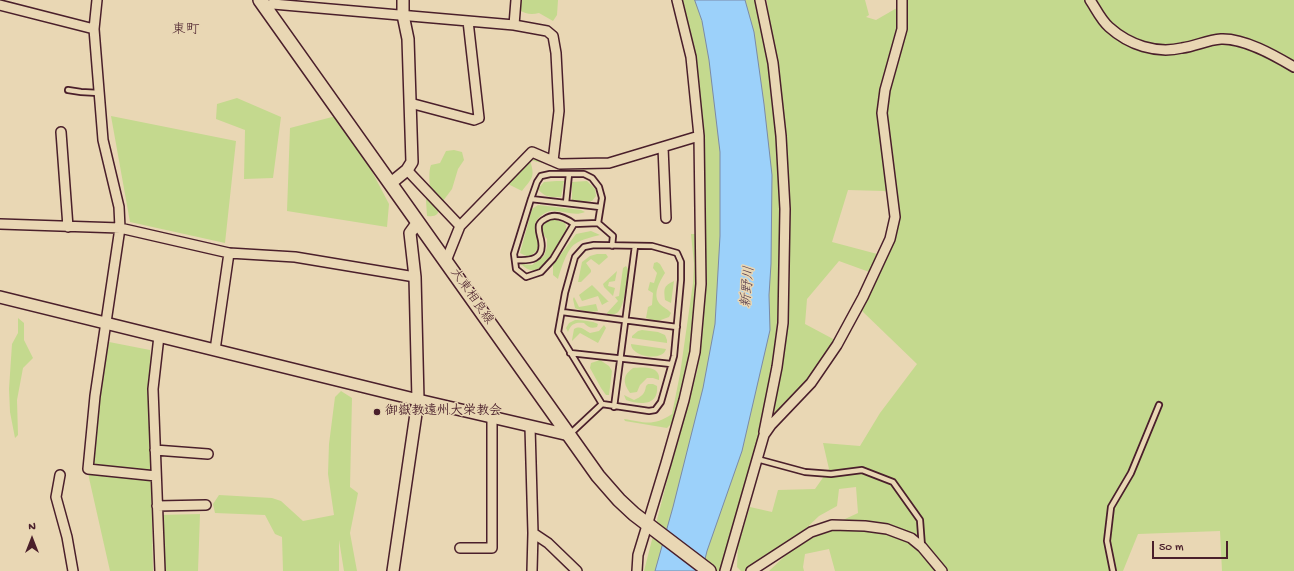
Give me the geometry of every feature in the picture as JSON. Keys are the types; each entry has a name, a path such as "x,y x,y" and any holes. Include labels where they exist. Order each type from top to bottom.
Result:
{"main road":[{"name":"大東相良線","path":"262,3 598,476 619,500 649,526 682,549 709,571"}],"street":[{"path":"97,0 94,29 103,140 119,207 120,228 95,396 88,469 156,476"},
{"path":"391,184 407,170 412,162 408,39 403,15 403,0"},
{"path":"514,25 516,0"},
{"path":"637,571 638,555 649,526 695,352 701,284 699,136 691,57 677,0"},
{"path":"725,571 764,435 778,367 783,323 785,209 781,136 773,63 760,0"},
{"path":"764,435 771,425 811,383 837,345 863,297 890,239 895,217 882,113 885,90 902,29 902,0"},
{"path":"1090,0 1108,26 1124,38 1142,46 1160,50 1182,48 1205,41 1222,39 1240,42 1256,48 1294,67"},
{"path":"262,3 514,25 547,31 553,36 556,53 559,112 553,160"},
{"path":"0,5 94,29"},
{"path":"410,103 474,120 478,118 468,21"},
{"path":"61,132 68,227"},
{"path":"446,261 460,226 532,152 560,164 609,163 699,136"},
{"path":"663,147 666,218"},
{"path":"407,170 460,226"},
{"path":"393,571 418,400 415,277 410,233 418,222"},
{"path":"0,224 120,228 229,253 295,257 415,277"},
{"path":"215,350 229,253"},
{"path":"0,298 492,418 568,435"},
{"path":"159,336 153,386 160,571"},
{"path":"460,548 492,548 492,418"},
{"path":"530,427 533,533 532,571"},
{"path":"155,450 208,454"},
{"path":"60,475 56,497 67,537 73,571"},
{"path":"157,506 206,505"},
{"path":"752,571 811,532 832,525 864,526 886,529 911,538 922,547 942,571"},
{"path":"533,533 548,544 577,571"}],"lane":[{"path":"68,90 99,93"},
{"path":"574,224 553,259 541,272 526,277 516,269 514,254 531,199 537,182 541,176 550,174 584,174 592,178 599,187 602,198 598,223"},
{"path":"566,203 569,174"},
{"path":"531,199 600,207"},
{"path":"515,260 527,261 540,255 542,247 539,224 549,216 553,215 567,219 574,224 598,223 612,236 612,246"},
{"path":"614,407 635,246"},
{"path":"635,246 652,246 677,253 682,262 674,356 661,402 655,410 649,412 602,404 558,332 574,257 584,247 635,246"},
{"path":"562,312 677,327"},
{"path":"570,353 672,364"},
{"path":"568,435 602,404"},
{"path":"1113,571 1107,541 1111,507 1131,472 1159,405"},
{"path":"757,458 805,472 831,474 862,470 893,482 920,520 922,547"}],"green space":[{"path":"522,0 558,0 557,15 553,21 539,13 531,14 519,10"},
{"path":"677,0 758,0 778,104 767,0 865,0 869,15 866,17 876,20 902,5 902,0 1294,0 1294,571 1222,571 1220,531 1138,534 1123,571 835,571 829,549 805,554 803,567 804,571 769,571 804,538 858,513 856,487 839,489 837,506 819,516 798,536 748,571 741,571 737,567 738,545 750,507 772,512 778,490 815,489 829,469 823,443 860,446 880,413 917,364 861,310 872,273 839,261 807,299 805,324 835,340 812,378 770,419 782,330 784,239 773,368 763,431 721,571 644,571 683,418 697,372 701,340 701,237 691,57","holes":["848,190 884,191 892,193 895,217 881,255 832,242"]},
{"path":"237,98 281,117 273,178 244,179 245,130 216,119 217,104"},
{"path":"111,116 236,141 225,243 130,222"},
{"path":"336,116 367,162 389,204 387,227 287,211 290,128"},
{"path":"454,150 462,152 464,160 458,169 452,189 443,201 430,192 430,168 431,165 440,163 446,151"},
{"path":"535,153 560,164 619,163 609,167 586,170 530,160 533,174 529,183 522,191 508,184"},
{"path":"564,181 561,197 551,197 538,189 544,182"},
{"path":"587,181 595,189 596,196 592,201 583,202 572,200 572,182"},
{"path":"427,195 441,206 435,216 427,216"},
{"path":"538,205 581,210 585,212 575,214 549,211 545,213 535,224 538,247 535,252 528,257 520,253 532,209"},
{"path":"553,219 565,223 567,230 544,265 535,270 526,268 521,264 532,265 544,256 547,247 547,239 542,233 542,227 547,221"},
{"path":"591,231 600,235 587,238 575,244 569,250 558,279 553,275 553,265 576,234"},
{"path":"691,234 698,234 700,259 692,351 678,417 667,428 625,421 624,419 654,422 672,414 680,374 693,283 694,264"},
{"path":"606,254 608,257 599,265 591,259 586,263 591,272 581,282 578,282 582,262 590,256"},
{"path":"657,262 660,264 665,273 657,289 658,301 671,313 669,317 658,321 646,318 648,307 652,305 653,293 648,290 650,282 654,283 657,273 653,268 654,263"},
{"path":"626,266 628,269 627,279 622,305 617,313 607,314 618,301 615,297 619,296 623,268"},
{"path":"617,271 615,281 609,282 608,286 615,288 613,296 603,284"},
{"path":"674,281 671,303 665,300 665,288"},
{"path":"592,285 609,301 602,305 598,296 582,301 579,295"},
{"path":"574,297 579,307 596,304 598,311 592,312 575,308"},
{"path":"18,318 24,323 24,340 33,358 23,368 17,400 18,435 15,438 10,412 9,389 12,344 18,333"},
{"path":"575,320 590,321 598,324 597,327 591,328 584,323 576,323 570,327 568,332 566,328 569,323"},
{"path":"604,325 606,328 598,343 580,333 572,341 574,329 576,328 584,329 590,333 599,331"},
{"path":"638,331 658,332 665,335 667,343 632,338 632,336"},
{"path":"104,341 150,350 156,476 151,479 153,571 110,571 89,478 88,469"},
{"path":"631,344 666,349 664,353 659,356 647,356 636,352 632,348"},
{"path":"600,360 609,366 612,371 609,395 606,395 601,388 590,368 591,363"},
{"path":"633,368 650,368 657,372 659,375 659,380 647,378 640,385 637,392 630,393 625,379 627,373"},
{"path":"648,384 657,386 657,393 652,401 637,403 626,400 624,395 634,400 641,396"},
{"path":"341,391 352,398 350,487 358,493 350,533 357,571 344,571 339,540 339,571 283,571 282,537 275,534 265,515 215,513 213,504 219,495 272,498 281,501 303,521 334,515 328,474 329,444 335,397"},
{"path":"200,514 198,571 160,571 158,515"}],"water":[{"name":"新野川","path":"695,0 745,0 754,32 772,175 771,264 769,295 770,330 742,451 707,551 702,571 655,571 703,388 715,324 720,236 720,152 709,60 702,21"}],"place":[{"name":"御嶽教遠州大栄教会","path":"377,412"}],"district":[{"name":"東町","path":"186,31"}]}
